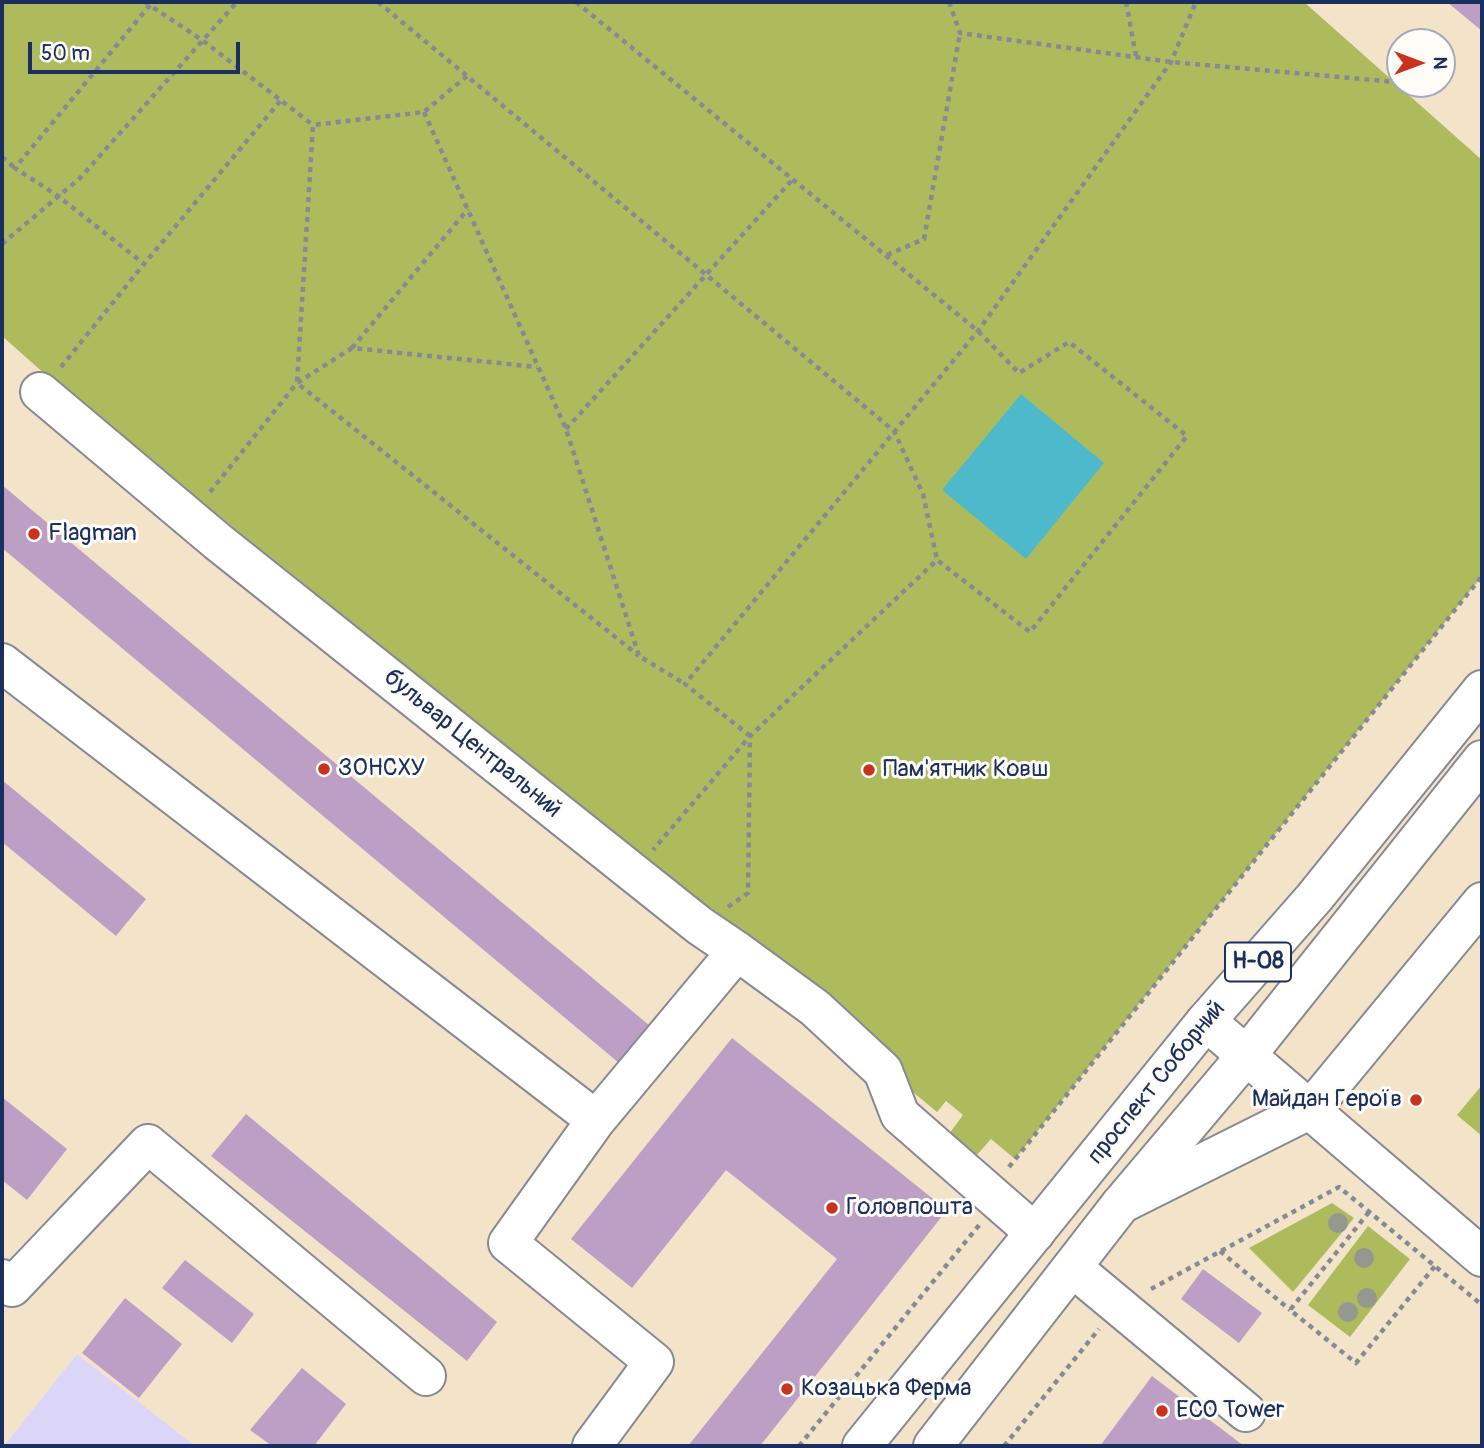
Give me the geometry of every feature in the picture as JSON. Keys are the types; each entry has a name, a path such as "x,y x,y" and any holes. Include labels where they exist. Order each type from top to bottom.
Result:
{"main road":[{"name":"бульвар Центральний","path":"40,392 190,518 633,873 700,926 815,1008 883,1071 900,1115 1073,1268 1246,1412"},
{"path":"2,663 596,1120"},
{"name":"проспект Соборний","path":"862,1446 1206,1021 1314,898 1482,690"},
{"name":"проспект Соборний","path":"933,1446 1121,1204 1246,1056 1482,760"},
{"path":"1121,1204 1311,1110 1482,902"},
{"path":"592,1446 654,1362 508,1243 596,1120 737,951"},
{"path":"1206,1021 1482,1257"},
{"path":"2,1279 12,1287 148,1144 426,1376"}],"path":[{"path":"2,244 80,177 237,2"},
{"path":"379,2 894,431 923,494 937,559 1030,632 1187,436 1069,342 1019,373 978,331 576,2"},
{"path":"887,256 924,239 960,33 948,2"},
{"path":"1126,2 1136,55"},
{"path":"685,684 978,331 1171,62 1196,2"},
{"path":"15,168 148,4 202,40 313,125 425,112 467,76"},
{"path":"960,33 1136,55 1171,62 1386,81"},
{"path":"40,392 281,100"},
{"path":"425,112 566,429 639,656"},
{"path":"297,383 313,125"},
{"path":"2,157 58,196 144,264"},
{"path":"566,429 793,179"},
{"path":"190,518 297,383 352,348 468,209"},
{"path":"352,348 538,367"},
{"path":"297,383 639,656 685,684 750,736"},
{"path":"633,873 750,736 937,559"},
{"path":"799,1446 989,1213 1008,1169 1482,576"},
{"path":"700,926 748,893 750,736"},
{"path":"1119,1306 1339,1187 1482,1305"},
{"path":"1290,1310 1369,1212"},
{"path":"1220,1251 1356,1363 1435,1266"}],"shaded area":[{"path":"77,1354 195,1446 4,1446"}],"green space":[{"path":"2,2 1304,2 1386,75 1386,98 1412,98 1482,160 1482,576 1015,1159 991,1139 976,1156 949,1134 963,1115 946,1101 937,1112 885,1069 876,1041 427,682 422,688 302,594 307,586 74,400 2,336"},
{"path":"1482,1085 1482,1136 1457,1115"},
{"path":"1332,1203 1354,1218 1293,1292 1249,1248"},
{"path":"1368,1226 1410,1259 1350,1337 1308,1305"}],"water":[{"path":"1021,394 1104,463 1026,559 942,490"}],"building":[{"path":"1447,2 1482,2 1482,31"},
{"path":"2,485 656,1031 625,1068 2,548"},
{"path":"2,780 146,899 116,936 2,842"},
{"path":"732,1038 947,1210 760,1446 688,1446 837,1259 726,1170 632,1288 571,1239"},
{"path":"2,1097 67,1149 27,1200 2,1180"},
{"path":"246,1114 497,1322 467,1361 211,1156"},
{"path":"185,1260 254,1314 232,1343 162,1288"},
{"path":"1203,1269 1262,1313 1239,1343 1181,1299"},
{"path":"125,1298 182,1344 139,1398 82,1353"},
{"path":"302,1368 346,1404 314,1446 272,1446 250,1430"},
{"name":"ECO Tower","path":"1152,1376 1244,1446 1100,1446"}],"place":[{"name":"Flagman","path":"34,534"},
{"name":"ЗОНСХУ","path":"324,769"},
{"name":"Пам'ятник Ковш","path":"869,770"},
{"name":"Майдан Героїв","path":"1416,1100"},
{"name":"Головпошта","path":"832,1208"},
{"name":"Козацька Ферма","path":"787,1389"},
{"name":"ECO Tower","path":"1162,1411"}]}
